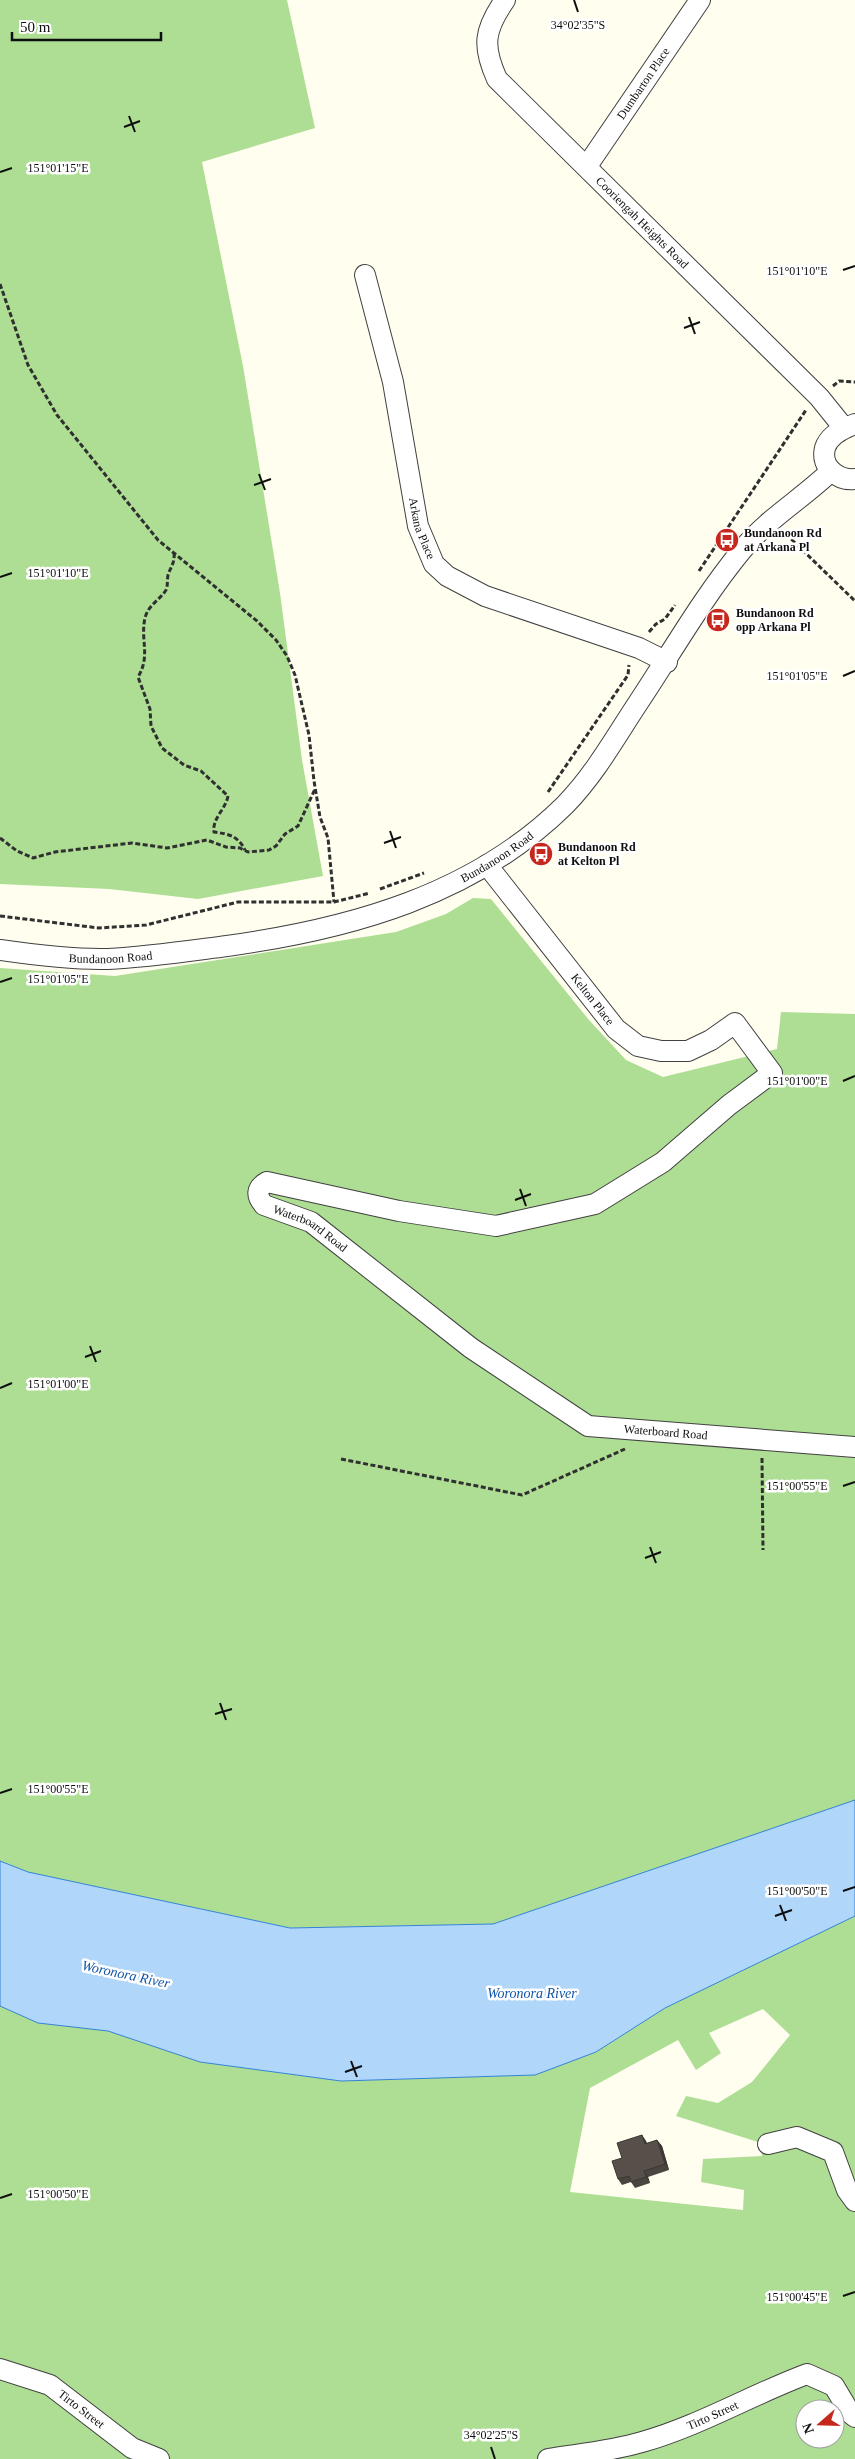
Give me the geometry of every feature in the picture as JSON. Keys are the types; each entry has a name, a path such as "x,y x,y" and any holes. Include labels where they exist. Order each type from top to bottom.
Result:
{"street":[{"name":"Cooriengah Heights Road","path":"505,0 490,28 486,47 497,79 850,426"},
{"name":"Dumbarton Place","path":"587,166 700,0"},
{"name":"Arkana Place","path":"365,274 393,382 418,526 434,564 447,576 485,596 639,648 666,662"},
{"path":"850,426 832,437 825,447 826,464 838,477 855,479"},
{"name":"Bundanoon Road","path":"0,950 70,958 107,959 193,950 293,936 366,918 404,905 442,890 487,865 515,848 541,827 586,782 610,749 741,550 771,518 818,483 831,470"},
{"name":"Kelton Place","path":"487,865 616,1029 638,1046 661,1051 688,1051 711,1040 735,1023"},
{"name":"Waterboard Road","path":"735,1023 772,1073 729,1105 663,1162 596,1204 496,1226 400,1211 267,1182 261,1185 258,1192 259,1200 264,1205 310,1222 471,1348 588,1426 855,1447"},
{"path":"768,2144 797,2137 833,2152 847,2190 855,2201"},
{"name":"Tirto Street","path":"0,2369 50,2385 132,2448 159,2459"},
{"name":"Tirto Street","path":"548,2459 642,2442 729,2409 778,2385 807,2374 834,2386 850,2413 855,2417"}],"path":[{"path":"0,284 28,365 56,415 158,540 258,621 276,640 287,656 295,675 309,735 320,817 328,838 334,902"},
{"path":"694,578 804,412 839,381 855,382"},
{"path":"771,518 803,553 855,601"},
{"path":"174,552 175,563 168,575 166,590 152,604 145,617 143,630 146,651 143,669 138,678 140,688 150,708 151,726 162,748 184,765 202,771 228,796 227,803 215,820 214,832 232,835 238,839 245,850"},
{"path":"547,793 628,675 629,664 639,648 656,624 665,619 676,603"},
{"path":"0,838 16,852 32,858 56,852 132,843 168,848 180,847 200,840 207,840 226,847 245,850 269,850 276,846 285,834 298,826 315,788"},
{"path":"0,916 99,928 146,925 238,902 334,902 373,892 433,869"},
{"path":"762,1440 763,1550"},
{"path":"341,1459 522,1495 627,1448"}],"green space":[{"path":"0,0 287,0 315,128 202,162 243,366 280,593 302,760 323,876 198,899 109,889 0,884"},
{"path":"473,898 491,899 589,1020 626,1060 663,1077 777,1049 781,1012 855,1014 855,1800 493,1924 290,1928 28,1872 0,1861 0,968 115,976 396,932 446,914"},
{"path":"855,1916 855,2459 0,2459 0,2006 38,2023 108,2031 200,2062 341,2081 535,2075 596,2052 665,2008","holes":["763,2009 790,2035 752,2082 718,2103 686,2096 676,2116 761,2143 762,2156 703,2159 701,2182 744,2190 743,2210 570,2192 590,2088 678,2040 696,2070 721,2053 709,2033"]}],"water":[{"name":"Woronora River","path":"855,1800 855,1916 665,2008 596,2052 535,2075 341,2081 200,2062 108,2031 38,2023 0,2006 0,1861 28,1872 290,1928 493,1924"}],"building":[{"path":"642,2135 645,2144 657,2140 665,2164 644,2171 646,2177 631,2182 629,2176 618,2179 612,2161 622,2158 617,2143"}],"place":[{"name":"Bundanoon Rd at Arkana Pl","path":"727,540"},
{"name":"Bundanoon Rd opp Arkana Pl","path":"718,620"},
{"name":"Bundanoon Rd at Kelton Pl","path":"541,854"}]}
